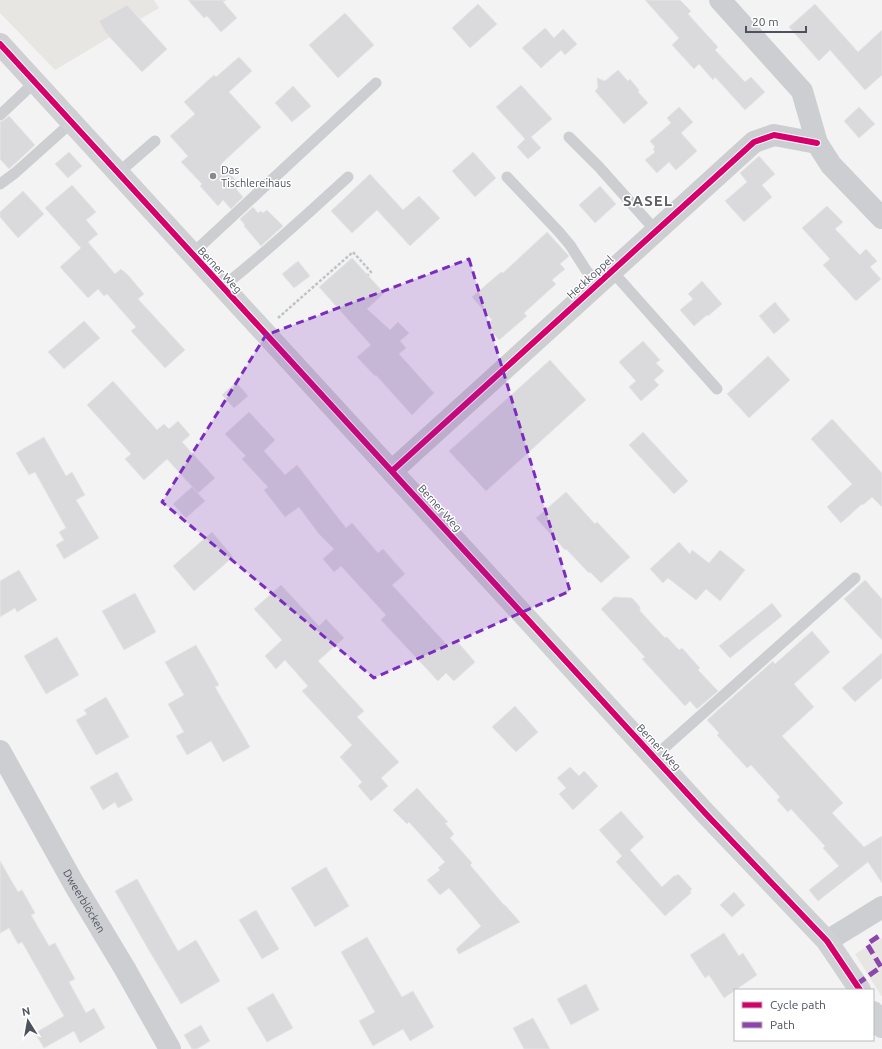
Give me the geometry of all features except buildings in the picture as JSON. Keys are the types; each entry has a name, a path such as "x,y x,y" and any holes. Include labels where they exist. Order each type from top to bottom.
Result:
{"street":[{"path":"720,0 802,91 817,143 831,165 882,218"},
{"name":"Berner Weg","path":"0,44 654,757 827,941 859,989"},
{"name":"Heckkoppel","path":"392,471 754,142 774,135 817,143"},
{"name":"Dweerblöcken","path":"0,751 74,884 125,969 170,1049"},
{"path":"827,941 882,907"},
{"path":"874,1014 882,1027"}],"lane":[{"path":"0,115 35,82"},
{"path":"192,254 376,83"},
{"path":"0,184 15,173 72,122"},
{"path":"569,137 599,167 656,232"},
{"path":"118,173 155,141"},
{"path":"222,287 248,267 348,177"},
{"path":"507,177 559,232 586,270 605,277 717,389"},
{"path":"654,757 855,578"}],"path":[{"path":"263,331 353,252 371,272 368,275"}],"highlighted area":[{"path":"469,259 570,591 374,678 162,502 266,335"}],"shaded area":[{"path":"0,0 154,0 159,8 55,70 0,13"},
{"path":"882,938 882,997 855,954"}],"marked path":[{"path":"857,984 881,967 867,944 882,934"}],"cycle path":[{"path":"0,44 706,814 827,941 859,989"},
{"path":"392,471 754,142 774,135 817,143"}],"place":[{"name":"Das Tischlereihaus","path":"213,176"}],"district":[{"name":"SASEL","path":"648,200"}]}
